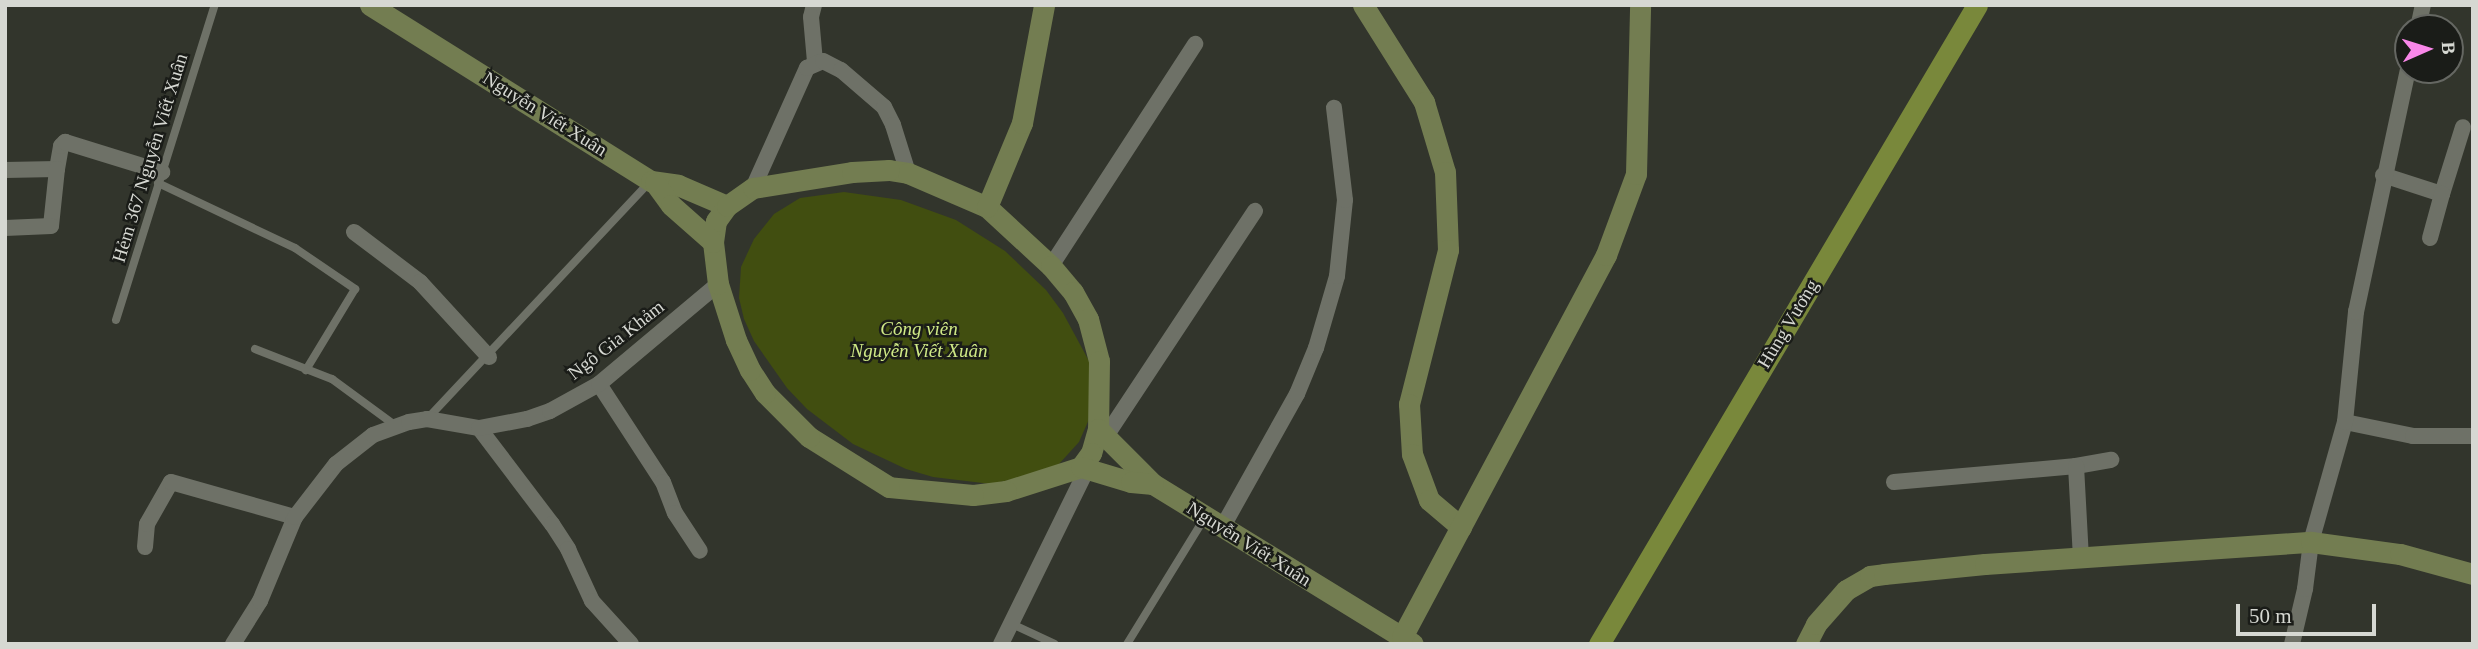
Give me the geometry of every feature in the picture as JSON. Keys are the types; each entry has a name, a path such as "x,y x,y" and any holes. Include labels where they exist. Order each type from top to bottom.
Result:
{"main road":[{"name":"Hùng Vương","path":"1599,644 1976,5"}],"street":[{"name":"Nguyễn Viết Xuân","path":"369,5 653,182 678,185 727,206"},
{"path":"814,5 811,17 815,62"},
{"path":"987,207 1022,123 1044,5"},
{"path":"1363,5 1424,102 1445,172 1448,250 1409,404 1412,454 1429,500 1461,527"},
{"path":"1407,640 1461,527 1606,255 1636,174 1640,5"},
{"path":"1051,266 1195,44"},
{"path":"753,188 801,79 815,62 823,61 841,70 884,107 893,125 908,173"},
{"path":"2292,644 2305,589 2311,542 2345,422 2356,312 2404,84"},
{"path":"1213,523 1297,394 1316,348 1337,276 1345,200 1334,108"},
{"path":"2430,238 2463,127"},
{"path":"5,228 51,226 57,169 61,146 65,142 160,177"},
{"path":"5,170 57,169"},
{"path":"1102,433 1099,361 1088,319 1073,292 1051,266 987,207 908,173 889,170 852,172 753,188 727,206 716,221 713,242 718,285 736,340 765,393 809,437 889,487 973,495 1006,491 1084,468 1131,482 1153,484"},
{"path":"2383,175 2442,194"},
{"path":"653,182 663,197 713,242"},
{"path":"1001,644 1102,433 1255,211"},
{"path":"354,232 420,282 489,357"},
{"name":"Ngô Gia Khảm","path":"233,644 260,601 295,517 336,464 373,435 427,419 479,428 527,419 599,384 718,285"},
{"path":"599,384 663,482 675,513 701,551"},
{"path":"2345,422 2413,436 2473,436"},
{"path":"479,428 552,524 568,549 592,601 631,644"},
{"name":"Nguyễn Viết Xuân","path":"1102,433 1153,484 1407,640"},
{"path":"1895,482 2076,466 2111,460"},
{"path":"2076,466 2081,557"},
{"path":"145,547 146,524 172,482 295,517"},
{"path":"1806,644 1833,603 1858,581 1870,576 2081,557 2311,542 2400,554 2473,574"}],"lane":[{"name":"Hẻm 367 Nguyễn Viết Xuân","path":"116,320 215,5"},
{"path":"160,177 295,248 355,289 306,370"},
{"path":"427,419 653,182"},
{"path":"255,349 332,379 396,426"},
{"path":"1127,644 1213,523"},
{"path":"1012,624 1055,644"}],"green space":[{"name":"Công viên Nguyễn Viết Xuân","path":"844,192 901,200 956,220 1005,251 1046,290 1063,313 1089,361 1090,417 1079,442 1059,464 1047,472 991,484 933,477 906,469 853,444 807,409 787,388 754,341 744,319 739,298 741,267 754,239 774,214 800,198"}]}
